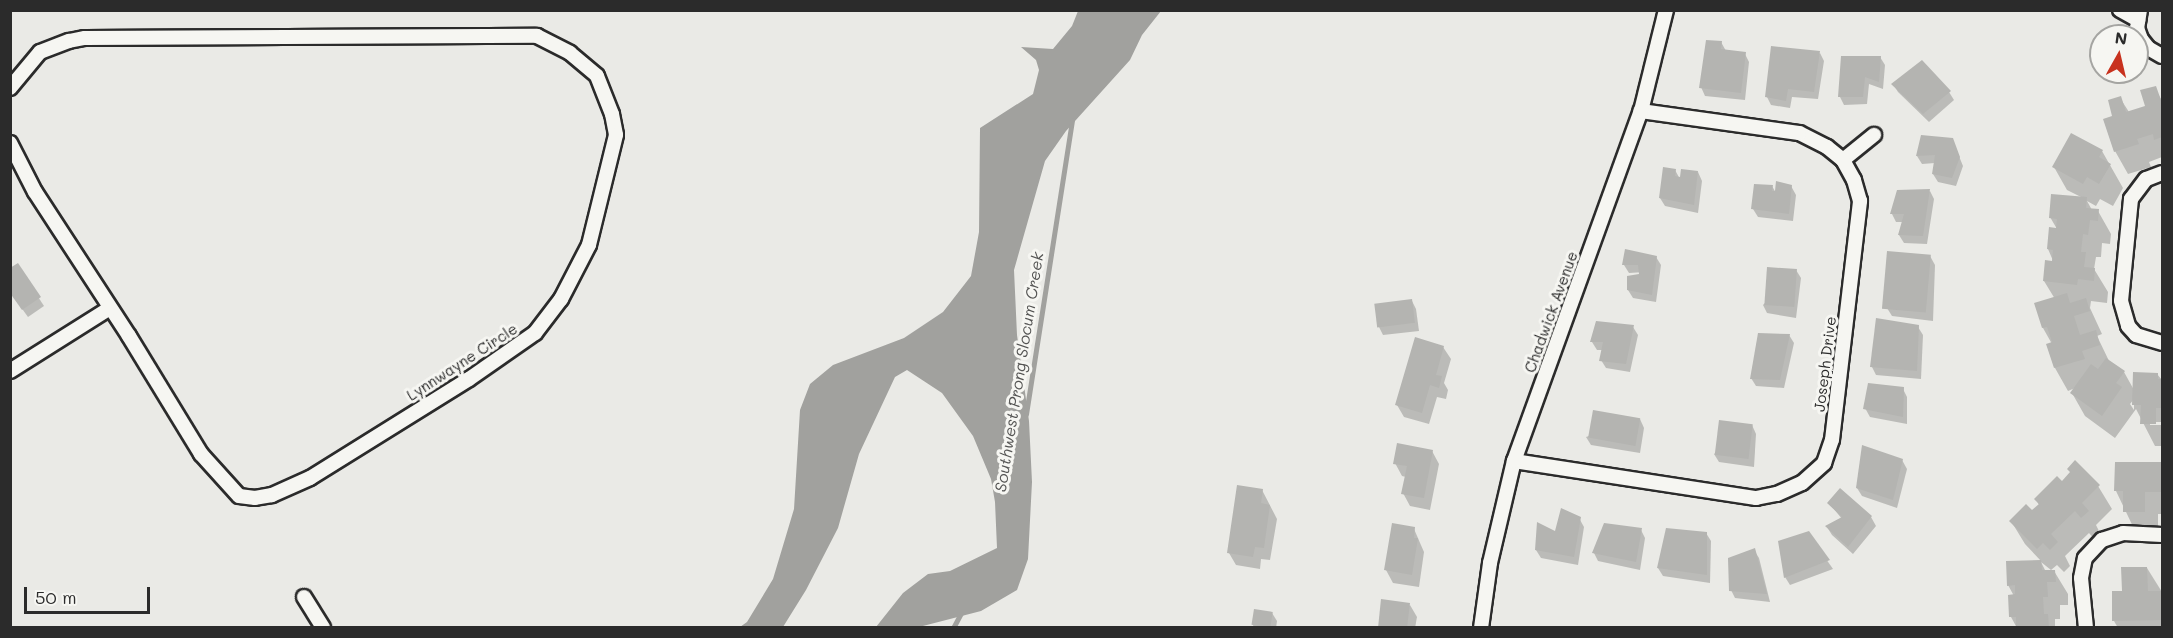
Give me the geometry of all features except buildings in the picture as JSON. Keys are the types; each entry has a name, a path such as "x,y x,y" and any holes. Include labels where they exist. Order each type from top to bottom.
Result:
{"street":[{"name":"Chadwick Avenue","path":"1481,627 1490,564 1514,461 1641,111 1666,10"},
{"path":"2120,10 2139,15 2141,39 2148,48 2163,56"},
{"name":"Lynnwayne Circle","path":"10,88 40,52 69,41 85,39 537,36 570,53 597,76 606,94 616,135 595,225 571,281 549,318 517,348 291,488 255,498 239,496 201,454 35,192 10,143"},
{"name":"Joseph Drive","path":"1514,461 1756,498 1777,494 1802,483 1824,463 1832,440 1860,201 1854,180 1843,160 1827,147 1799,133 1641,111"},
{"path":"1843,160 1874,135"},
{"path":"2163,173 2146,179 2131,199 2121,301 2128,326 2136,335 2163,343"},
{"path":"10,371 110,308"},
{"path":"2086,627 2081,578 2085,558 2102,540 2123,533 2163,536"},
{"path":"304,597 323,627"}],"water":[{"path":"1078,11 1161,11 1142,35 1130,60 1066,131 1045,161 1014,270 1017,335 1029,421 1032,482 1028,559 1017,590 981,611 919,627 876,627 903,593 928,574 950,571 997,548 995,502 991,479 973,436 942,393 907,370 895,377 859,454 838,528 806,590 783,627 740,627 747,622 773,579 794,509 800,410 810,384 833,365 904,338 943,312 971,276 979,232 980,128 1033,94 1039,70 1036,60 1021,47 1053,49 1072,26"}],"waterway":[{"name":"Southwest Prong Slocum Creek","path":"1026,414 1072,121"},
{"name":"Southwest Prong Slocum Creek","path":"953,628 961,613"}]}
